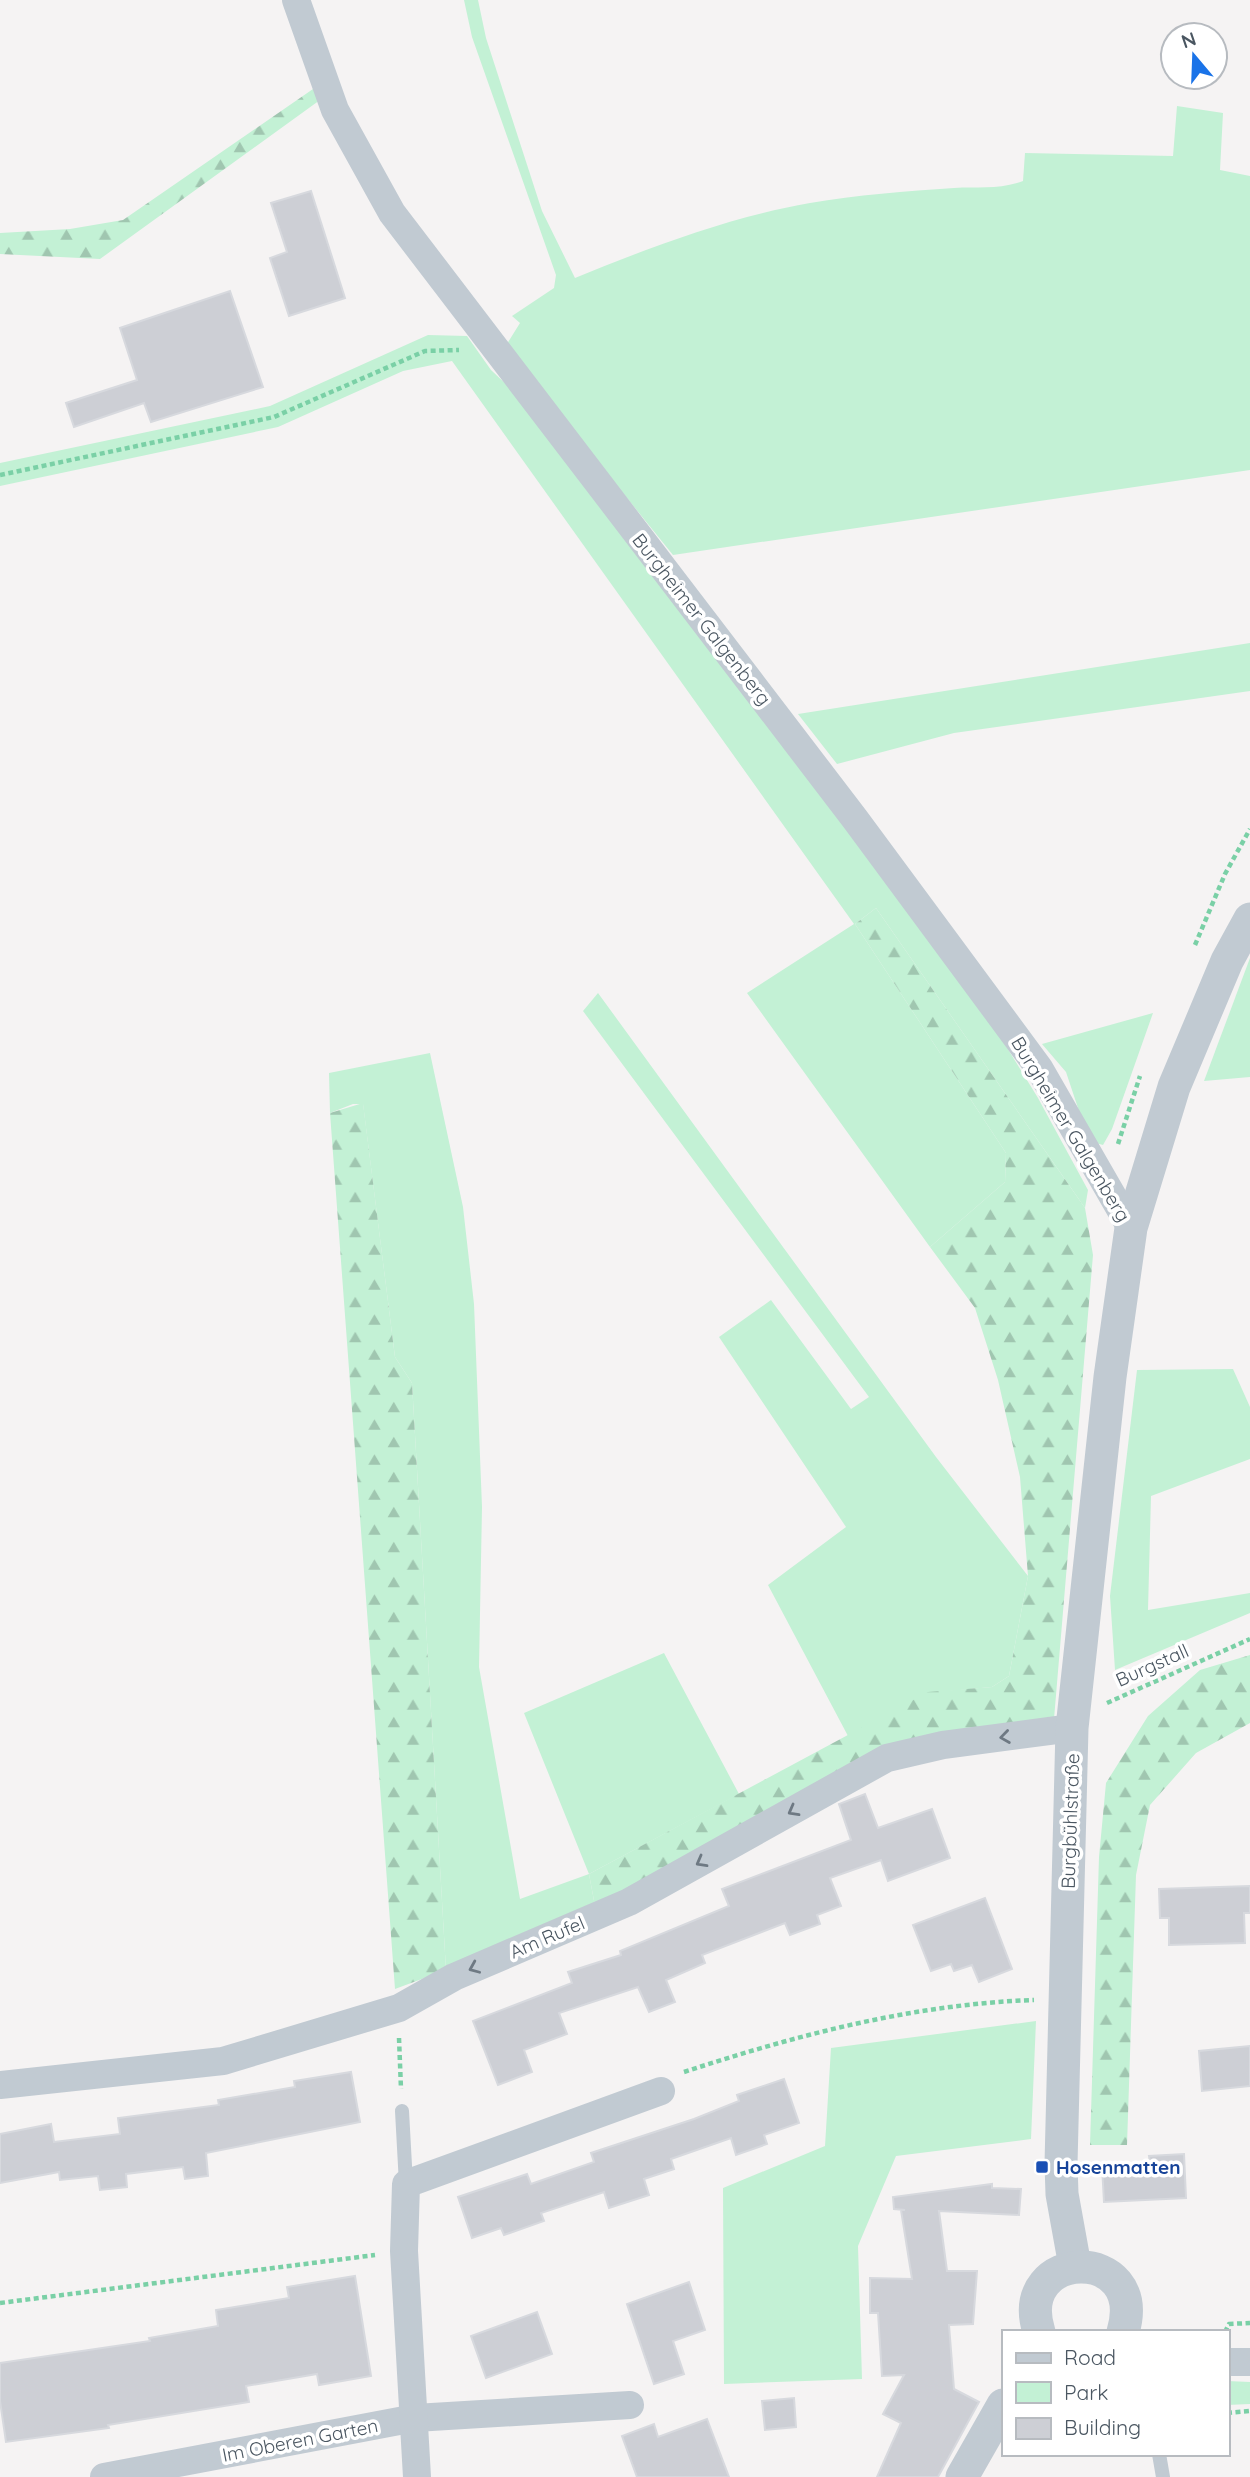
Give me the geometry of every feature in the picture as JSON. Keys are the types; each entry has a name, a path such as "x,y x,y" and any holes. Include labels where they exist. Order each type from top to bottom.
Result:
{"street":[{"name":"Burgheimer Galgenberg","path":"296,0 335,110 392,213 855,819 1039,1068 1131,1228"},
{"name":"Burgbühlstraße","path":"1075,2266 1062,2184 1072,1728 1110,1377 1131,1228 1174,1087 1227,961 1250,919"},
{"name":"Am Rufel","path":"0,2085 223,2061 398,2008 454,1977 629,1902 887,1758 943,1745 1072,1728"},
{"path":"417,2477 404,2251 406,2183 661,2091"},
{"path":"1039,2330 1035,2309 1043,2286 1053,2276 1075,2266 1103,2271 1117,2284 1127,2304 1123,2330"},
{"path":"1229,2362 1250,2362"},
{"name":"Im Oberen Garten","path":"104,2477 415,2418 630,2405"},
{"path":"962,2477 1002,2407"}],"lane":[{"path":"402,2111 406,2183"},
{"path":"1159,2456 1163,2477"}],"path":[{"path":"0,475 274,417 425,351 459,350 501,358"},
{"name":"Burgstall","path":"1072,1728 1116,1697 1250,1639"},
{"path":"661,2091 657,2081 788,2039 977,2002 1066,1999"},
{"path":"398,2008 402,2111"},
{"path":"0,2303 404,2251"},
{"path":"1226,2330 1229,2324 1250,2323"},
{"path":"1229,2413 1250,2411"}],"green space":[{"path":"464,0 478,0 486,38 542,211 575,278 691,234 780,209 863,196 1014,184 1023,181 1025,153 1173,156 1177,106 1223,113 1220,170 1250,176 1250,470 673,555 505,347 520,323 512,316 554,288 556,275 472,37"},
{"path":"313,89 320,100 100,259 0,254 0,233 70,229 123,220"},
{"path":"428,335 467,336 491,370 508,386 651,563 988,1017 1038,1098 1088,1190 1085,1208 876,908 855,924 1006,1153 1005,1182 930,1247 747,993 854,924 452,361 403,371 278,427 0,486 0,463 270,406"},
{"path":"1250,643 1250,691 954,733 837,764 798,714"},
{"path":"876,908 1085,1208 1093,1255 1054,1719 894,1746 595,1906 589,1874 928,1692 992,1687 1009,1676 1028,1576 1020,1477 998,1380 975,1308 930,1247 1005,1182 1006,1153 855,924"},
{"path":"1250,958 1250,1077 1204,1081"},
{"path":"598,993 936,1457 1028,1576 1009,1676 992,1687 928,1693 848,1736 768,1585 846,1527 719,1337 771,1300 851,1409 869,1397 583,1011"},
{"path":"1153,1013 1112,1129 1103,1145 1089,1141 1066,1072 1042,1044"},
{"path":"430,1053 463,1207 474,1304 482,1507 479,1667 520,1899 589,1874 595,1906 446,1970 412,1383 395,1357 363,1104 353,1104 330,1113 329,1073"},
{"path":"363,1103 395,1357 412,1383 446,1970 395,1989 330,1113"},
{"path":"1233,1369 1250,1407 1250,1459 1151,1496 1148,1610 1250,1593 1250,1613 1115,1670 1110,1596 1137,1370"},
{"path":"664,1653 739,1794 589,1874 524,1713"},
{"path":"1250,1655 1250,1723 1196,1753 1150,1805 1136,1875 1127,2145 1090,2145 1099,1857 1106,1783 1148,1716 1200,1670"},
{"path":"1036,2021 1031,2139 896,2156 858,2246 862,2379 724,2384 723,2188 825,2146 831,2048"},
{"path":"1229,2381 1250,2382 1250,2404 1229,2405"}],"building":[{"path":"311,191 345,298 289,316 270,258 287,252 271,203"},
{"path":"230,291 263,387 151,422 144,403 74,427 66,403 137,380 120,328"},
{"path":"865,1794 878,1828 932,1809 950,1858 888,1881 881,1860 830,1878 841,1906 817,1915 820,1924 790,1935 785,1923 702,1955 705,1963 666,1980 675,2002 649,2012 638,1987 559,2013 567,2034 524,2050 532,2072 498,2085 473,2021 572,1983 568,1972 621,1955 620,1951 729,1906 722,1889 851,1840 839,1804"},
{"path":"1250,1886 1250,1913 1244,1913 1245,1943 1169,1945 1169,1918 1160,1918 1159,1889"},
{"path":"985,1898 1012,1969 979,1982 972,1965 954,1971 951,1964 931,1971 913,1925"},
{"path":"1250,2046 1250,2086 1202,2091 1199,2051"},
{"path":"351,2072 360,2122 206,2153 208,2176 185,2179 183,2167 126,2174 127,2187 100,2190 98,2176 60,2180 59,2172 0,2183 0,2134 51,2124 54,2142 120,2134 118,2118 219,2105 218,2100 295,2087 294,2081"},
{"path":"784,2079 799,2123 764,2135 767,2144 736,2155 731,2138 671,2159 674,2169 644,2179 649,2195 609,2208 604,2192 541,2213 544,2221 504,2235 501,2228 472,2238 458,2197 527,2174 531,2184 594,2162 591,2153 694,2119 739,2101 737,2095"},
{"path":"1184,2154 1186,2198 1104,2202 1102,2166 1150,2163 1149,2156"},
{"path":"992,2184 992,2188 1021,2189 1019,2215 939,2211 947,2271 977,2271 973,2324 949,2325 954,2389 979,2402 938,2477 877,2477 901,2423 883,2414 904,2375 882,2376 878,2313 870,2313 870,2278 912,2279 901,2210 905,2210 894,2209 893,2197"},
{"path":"355,2276 371,2376 319,2385 317,2374 246,2386 249,2402 108,2425 109,2428 6,2442 0,2401 0,2363 150,2341 149,2338 218,2326 216,2310 289,2298 287,2287"},
{"path":"689,2282 705,2330 673,2341 684,2374 654,2384 627,2304"},
{"path":"537,2312 552,2354 486,2378 471,2336"},
{"path":"794,2398 796,2427 765,2430 762,2401"},
{"path":"707,2419 729,2477 637,2477 622,2436 654,2424 658,2437"}],"place":[{"name":"Hosenmatten","path":"1042,2167"}]}
